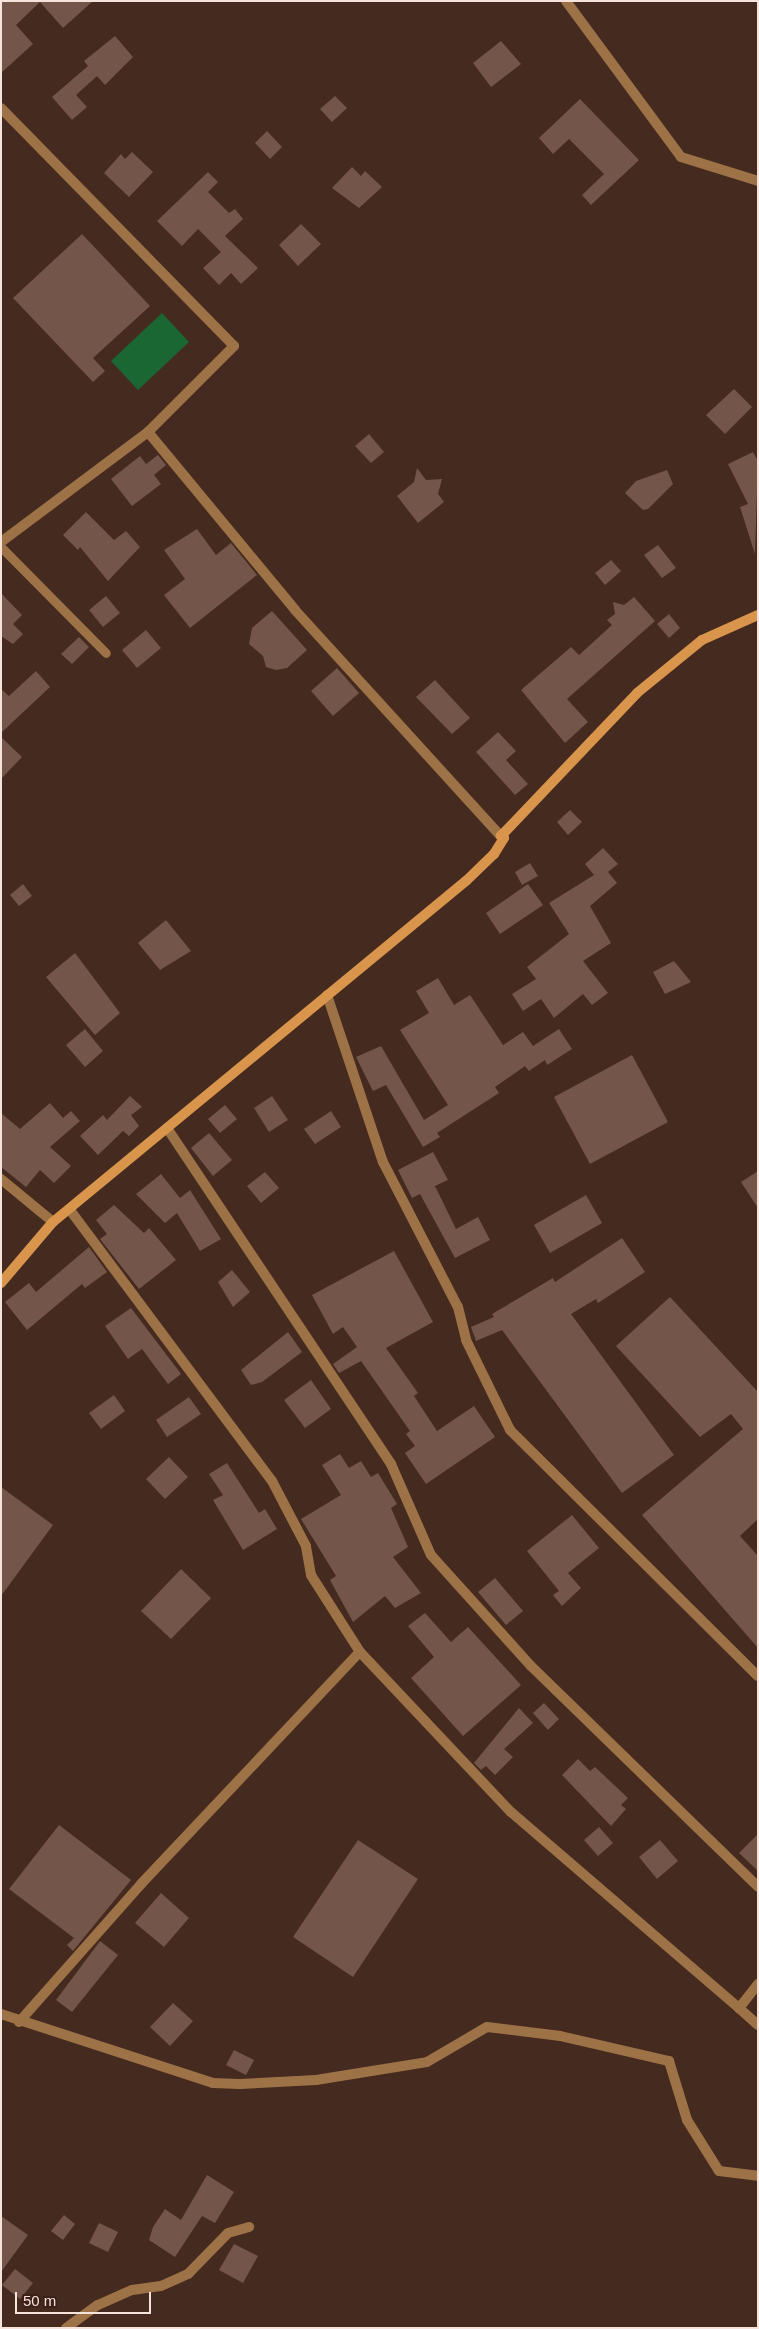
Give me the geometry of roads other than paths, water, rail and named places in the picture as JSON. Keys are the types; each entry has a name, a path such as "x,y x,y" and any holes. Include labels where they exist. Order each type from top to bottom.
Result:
{"street":[{"path":"566,1 681,157 758,181"},
{"path":"1,108 234,346 148,432 1,542"},
{"path":"1,1284 53,1222 466,881 494,854 504,838 295,610 148,432"},
{"path":"501,836 637,693 702,640 758,615"},
{"path":"327,994 384,1162 458,1307 466,1340 510,1430 758,1676"},
{"path":"166,1128 391,1464 431,1555 531,1666 758,1887"},
{"path":"1,1179 53,1222"},
{"path":"69,1209 272,1481 306,1546 310,1575 360,1652 511,1812 758,2025"},
{"path":"19,2022 280,1733 360,1652"},
{"path":"740,2008 758,1984"},
{"path":"1,2014 19,2022 213,2083 240,2084 316,2080 427,2062 487,2027 560,2036 669,2061 688,2120 720,2171 758,2176"},
{"path":"66,2328 98,2305 132,2290 161,2286 188,2274 228,2233 249,2227"}],"lane":[{"path":"1,547 106,653"}]}
